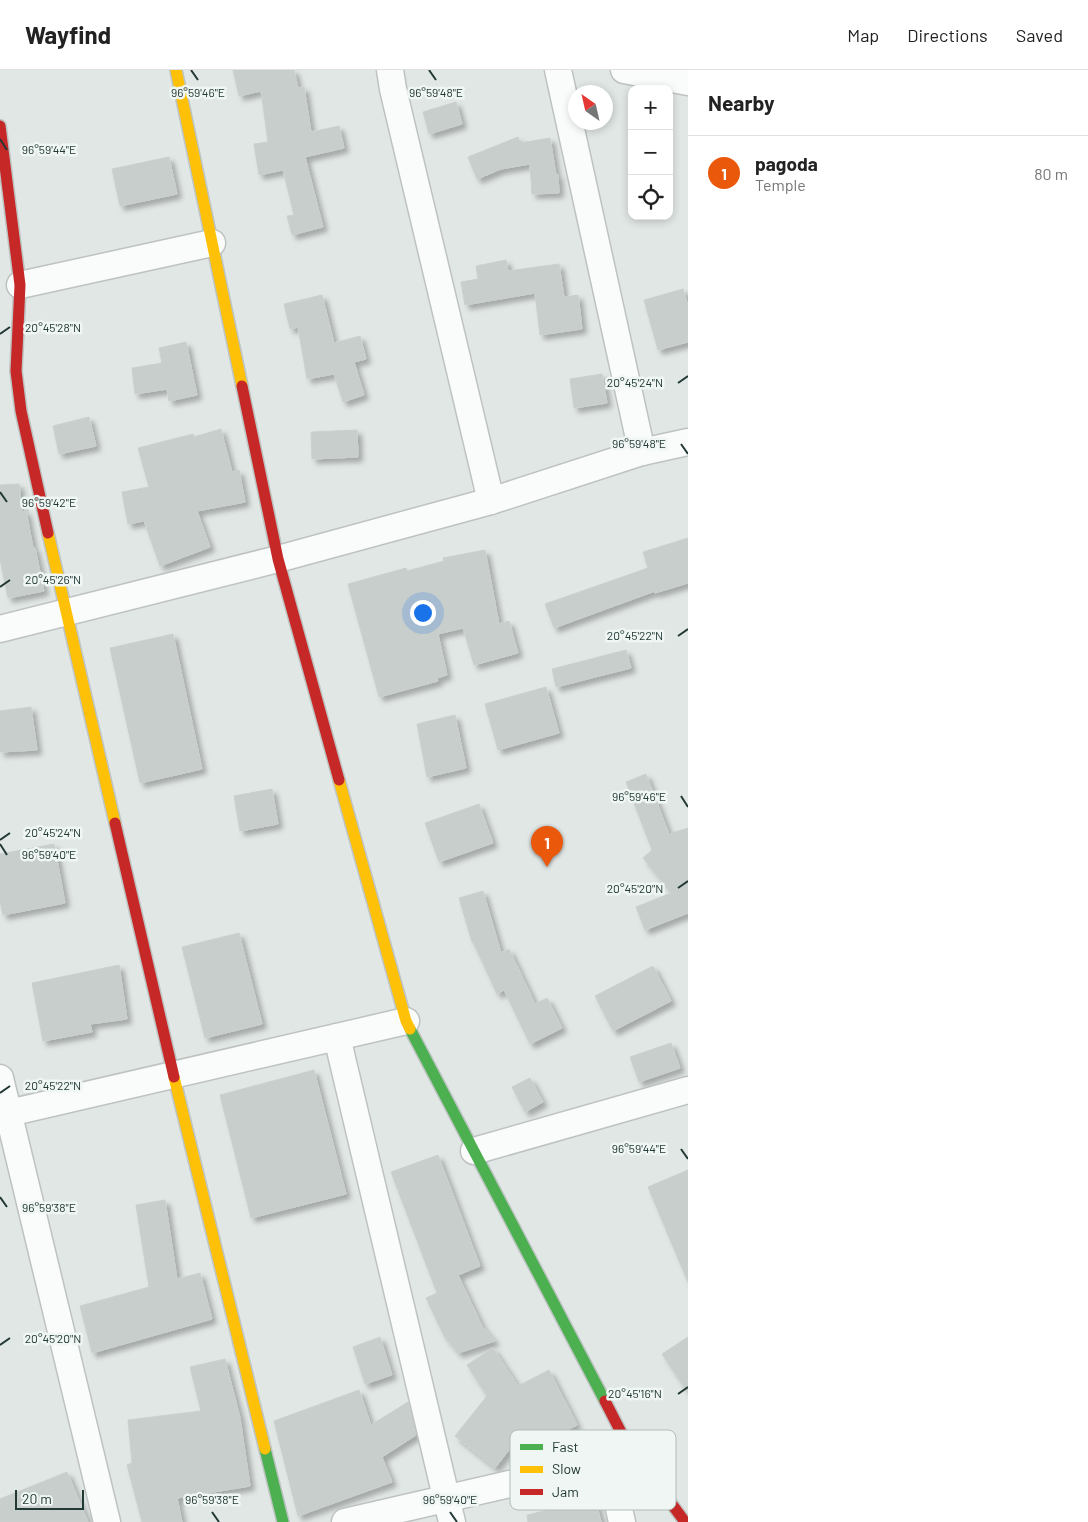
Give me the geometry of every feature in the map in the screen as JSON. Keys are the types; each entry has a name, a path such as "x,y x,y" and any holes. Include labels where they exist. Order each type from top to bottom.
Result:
{"main road":[{"path":"176,70 278,559 406,1021 620,1430"},
{"path":"0,126 20,285 16,371 20,403 65,612 174,1074 283,1522"},
{"path":"676,1510 685,1522"}],"street":[{"path":"390,70 395,99 491,501"},
{"path":"558,70 642,452"},
{"path":"624,70 688,82"},
{"path":"20,285 212,243"},
{"path":"0,629 278,559 491,501 642,452 688,442"},
{"path":"4,1114 406,1021"},
{"path":"337,1037 449,1510"},
{"path":"0,1078 4,1114 106,1522"},
{"path":"474,1151 688,1090"},
{"path":"345,1522 449,1510 510,1492"}],"building":[{"path":"233,70 294,70 298,88 304,87 311,132 339,126 344,148 305,157 323,227 292,235 287,216 294,215 283,170 259,175 254,144 268,142 261,91 239,96"},
{"path":"456,102 462,124 429,134 423,112"},
{"path":"518,137 520,143 550,138 556,175 558,175 559,193 532,194 530,164 501,169 477,179 468,157"},
{"path":"169,157 177,194 120,206 112,169"},
{"path":"506,260 508,271 559,264 564,297 578,295 582,329 540,335 535,293 465,305 461,282 478,279 476,266"},
{"path":"683,289 688,306 688,342 658,350 644,300"},
{"path":"322,295 334,343 360,336 366,359 354,362 364,395 343,402 334,374 307,379 298,327 290,329 284,304"},
{"path":"186,342 197,395 169,401 167,389 135,394 132,368 162,363 159,348"},
{"path":"602,374 607,403 574,408 570,379"},
{"path":"89,417 96,446 59,454 53,426"},
{"path":"221,429 232,472 239,470 245,502 197,511 210,547 160,566 144,521 128,524 122,492 149,487 138,448 193,434 194,437"},
{"path":"357,430 358,457 312,459 311,432"},
{"path":"19,484 22,512 26,511 44,591 8,598 0,559 0,485"},
{"path":"688,538 688,583 655,593 655,591 554,628 545,604 648,568 643,552"},
{"path":"485,550 499,624 509,621 518,653 474,665 463,628 438,634 447,675 437,678 438,681 379,697 348,584 406,568 407,571 444,561 443,558"},
{"path":"173,634 202,769 140,783 110,648"},
{"path":"626,650 631,668 556,687 552,669"},
{"path":"546,687 559,733 498,750 485,704"},
{"path":"31,707 37,750 0,752 0,711"},
{"path":"455,715 466,768 427,777 417,724"},
{"path":"646,774 669,834 688,828 688,913 645,930 636,907 671,893 643,858 652,850 626,782"},
{"path":"272,789 278,824 240,831 234,796"},
{"path":"479,804 493,843 439,862 425,823"},
{"path":"54,844 65,903 3,915 0,901 0,854"},
{"path":"483,891 501,953 509,949 535,1004 547,998 562,1028 530,1044 504,990 497,994 472,942 459,898"},
{"path":"239,933 262,1024 205,1038 182,947"},
{"path":"119,965 127,1019 90,1024 92,1032 43,1041 32,983"},
{"path":"653,966 671,1001 613,1031 595,996"},
{"path":"671,1043 680,1068 639,1082 630,1057"},
{"path":"314,1070 346,1194 251,1218 220,1095"},
{"path":"530,1078 543,1102 525,1112 512,1087"},
{"path":"438,1155 480,1266 458,1275 482,1326 495,1341 458,1353 444,1336 426,1298 437,1293 391,1172"},
{"path":"688,1170 688,1282 648,1187"},
{"path":"165,1200 177,1279 200,1273 212,1319 92,1353 80,1306 149,1287 136,1205"},
{"path":"380,1337 392,1375 365,1384 353,1347"},
{"path":"688,1337 688,1393 662,1354"},
{"path":"493,1348 518,1386 549,1370 577,1425 568,1430 510,1430 510,1449 495,1468 455,1436 487,1396 467,1365"},
{"path":"225,1359 240,1418 250,1486 177,1498 182,1522 142,1522 127,1465 132,1463 128,1420 201,1411 190,1367"},
{"path":"359,1390 371,1425 408,1402 416,1435 382,1457 392,1482 298,1516 274,1421"},
{"path":"67,1472 88,1522 0,1522 0,1499"},
{"path":"548,1510 598,1510 601,1522 528,1522 527,1515"}],"traffic: fast":[{"path":"410,1029 605,1401"},
{"path":"265,1449 283,1522"}],"traffic: slow":[{"path":"176,70 242,386"},
{"path":"48,533 115,823"},
{"path":"339,780 406,1021 410,1029"},
{"path":"174,1077 265,1449"}],"traffic: jam":[{"path":"0,126 20,285 16,371 21,411 48,533"},
{"path":"242,386 278,559 339,780"},
{"path":"115,823 174,1077"},
{"path":"605,1401 620,1430"},
{"path":"676,1510 685,1522"}],"place":[{"name":"pagoda","path":"547,867"}]}
